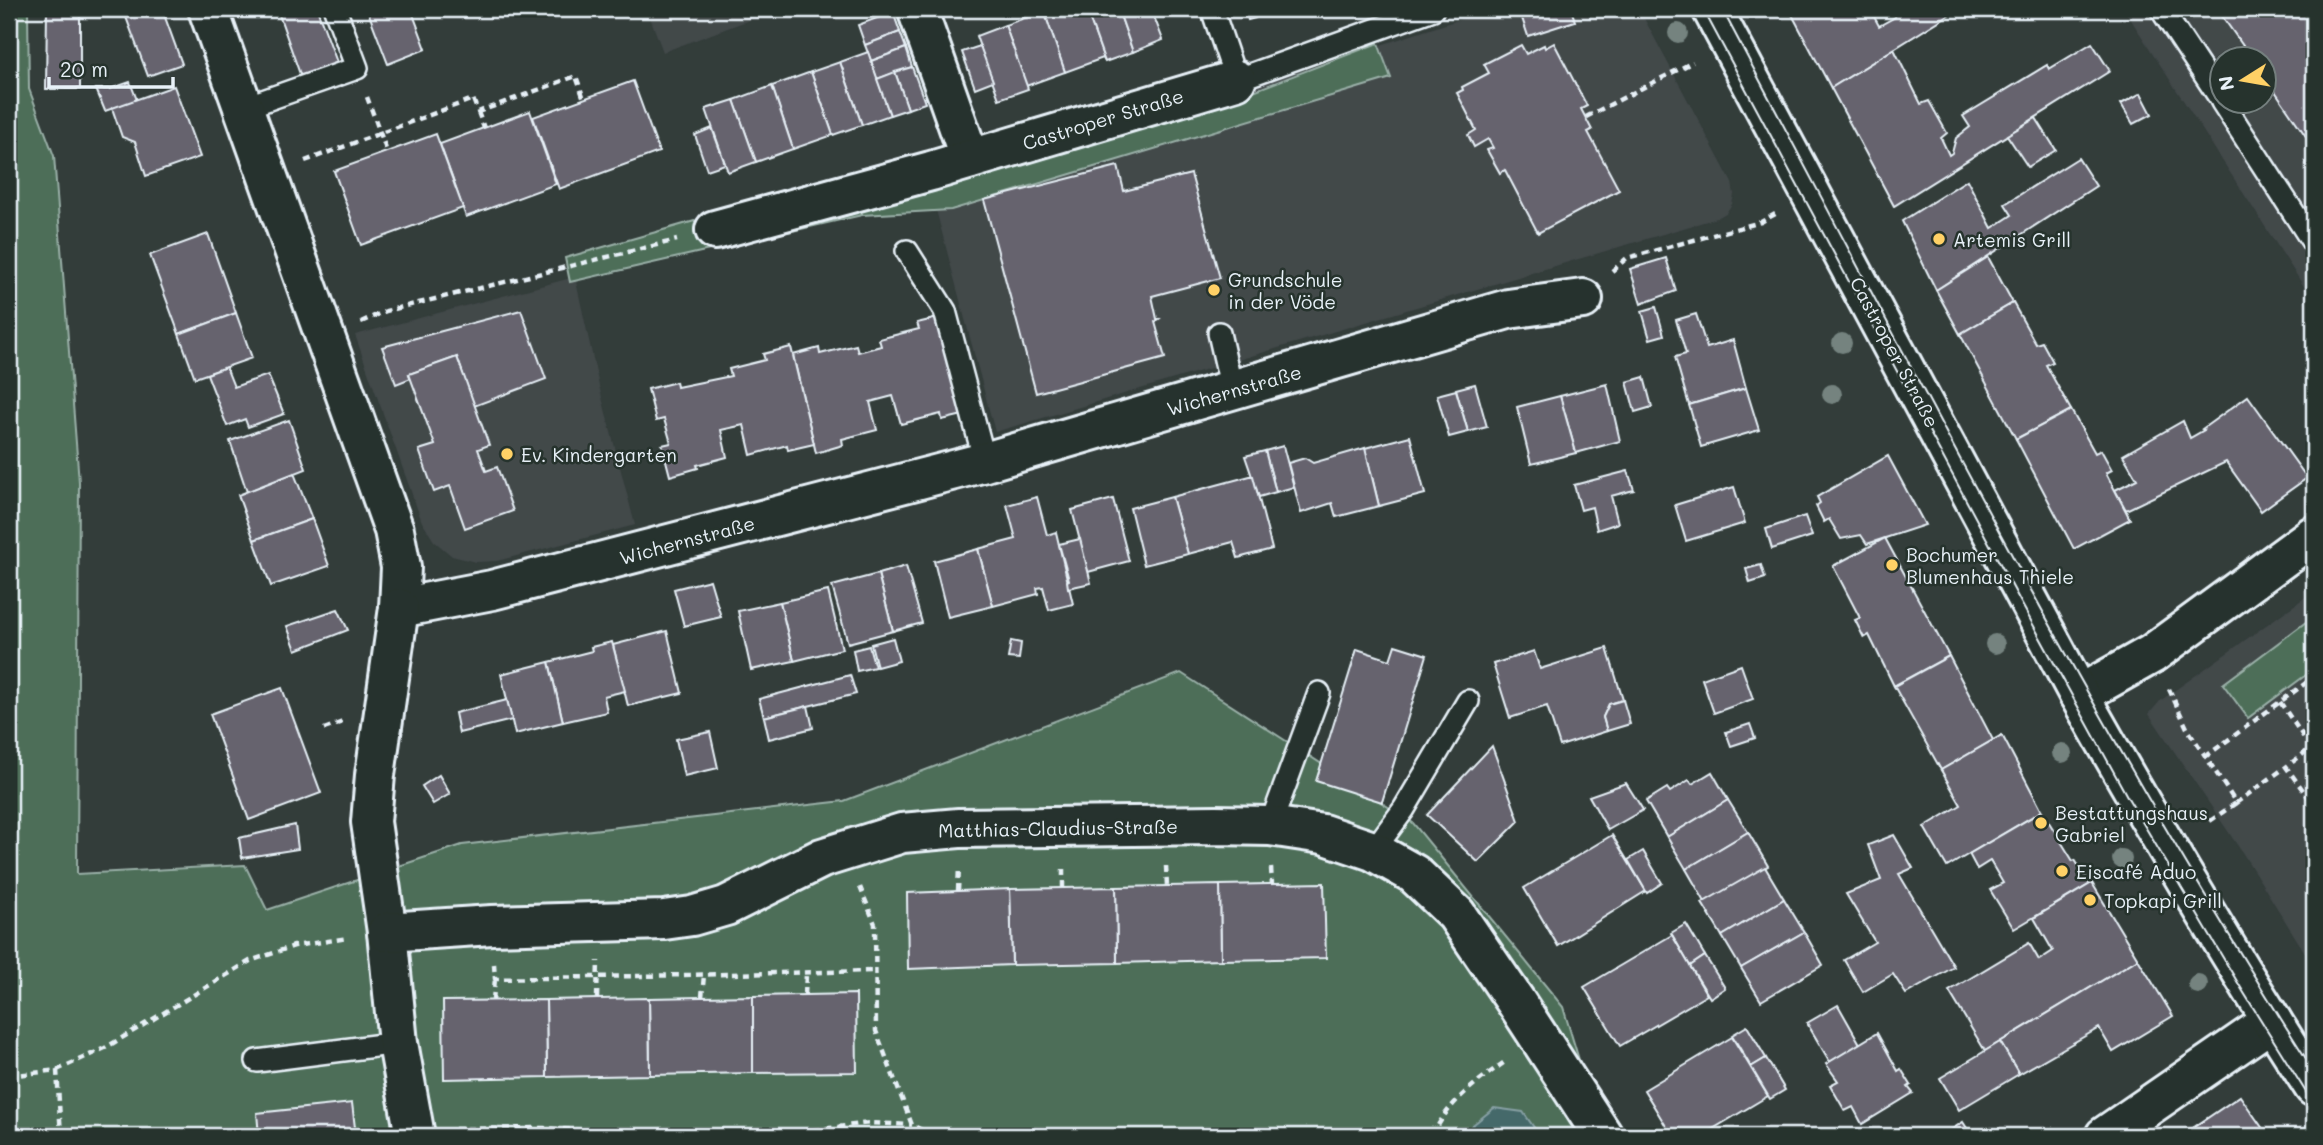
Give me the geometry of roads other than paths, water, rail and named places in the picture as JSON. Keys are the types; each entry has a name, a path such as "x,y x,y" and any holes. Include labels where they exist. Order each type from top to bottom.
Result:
{"street":[{"path":"208,9 394,530 401,567 399,608 374,775 371,822 387,932 398,1043 414,1135"},
{"path":"917,9 970,159"},
{"name":"Castroper Straße","path":"1712,9 2135,794 2314,1087"},
{"name":"Castroper Straße","path":"715,230 970,159 1236,80"},
{"name":"Wichernstraße","path":"399,608 492,590 985,463 1508,309 1583,299"},
{"path":"2080,695 2152,654 2314,535"},
{"name":"Matthias-Claudius-Straße","path":"387,932 492,925 664,920 692,916 726,906 821,858 902,833 960,828 1270,826 1323,834 1373,851 1414,874 1456,914 1602,1136"},
{"path":"2105,1136 2272,1021"}],"lane":[{"path":"243,108 357,68 335,9"},
{"path":"1212,9 1236,80"},
{"name":"Castroper Straße","path":"1236,80 1433,9"},
{"path":"2161,9 2208,80"},
{"path":"2232,116 2314,244"},
{"path":"907,251 945,311 985,463"},
{"path":"1219,333 1232,390"},
{"path":"1270,826 1319,693"},
{"path":"1373,851 1404,808 1468,701"},
{"path":"257,1060 398,1043"}],"water":[{"path":"1494,1108 1523,1112 1540,1136 1464,1136 1469,1128"}],"tram line":[{"path":"1703,9 2128,798 2314,1105"},
{"path":"1722,9 1935,412 2081,680 2233,942 2314,1071"}],"place":[{"name":"Artemis Grill","path":"1939,239"},
{"name":"Grundschule in der Vöde","path":"1214,290"},
{"name":"Ev. Kindergarten","path":"507,454"},
{"name":"Bochumer Blumenhaus Thiele","path":"1892,565"},
{"name":"Bestattungshaus Gabriel","path":"2041,823"},
{"name":"Eiscafé Aduo","path":"2062,871"},
{"name":"Topkapi Grill","path":"2090,900"}]}
